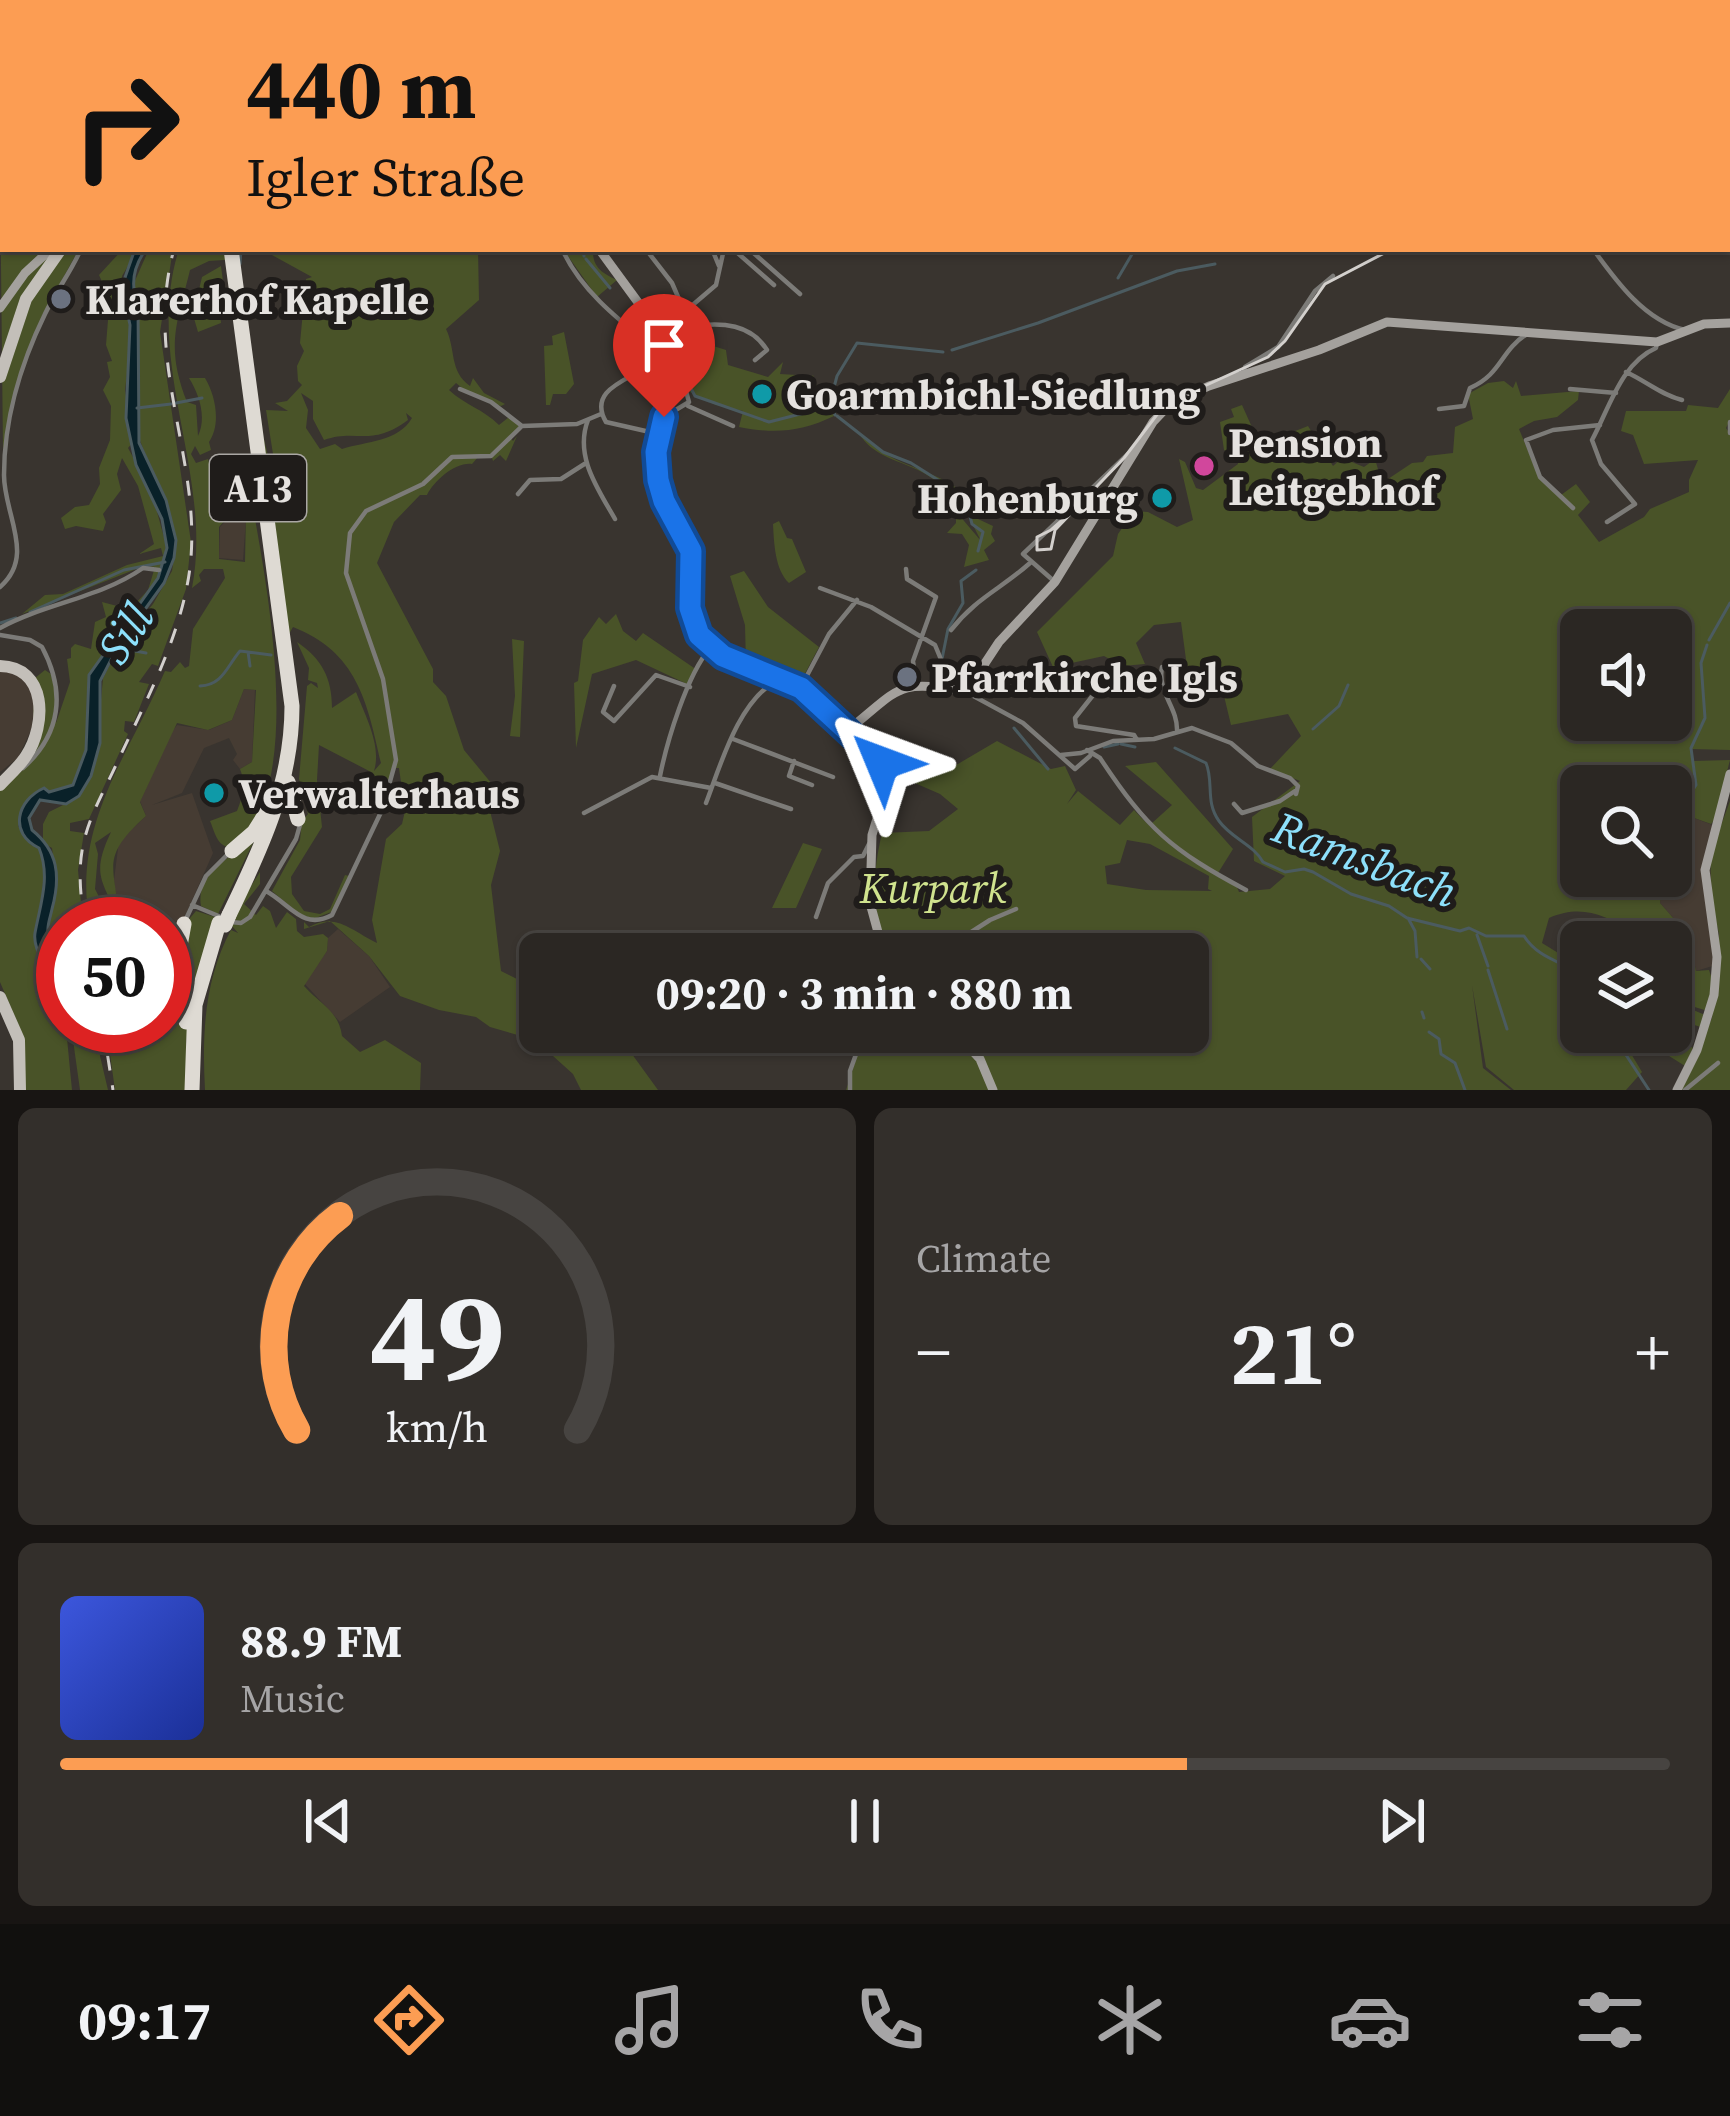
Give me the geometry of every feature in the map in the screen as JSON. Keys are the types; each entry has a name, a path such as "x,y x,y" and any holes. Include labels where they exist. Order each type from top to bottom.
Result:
{"highway":[{"name":"A13","path":"195,1090 201,1002 224,919 267,835 289,753 285,661 229,252"},
{"name":"A13","path":"195,1090 191,1069 197,991 271,805 285,732 285,661"},
{"path":"289,753 288,791 298,820"},
{"path":"225,856 254,832 271,805"},
{"path":"267,835 282,816 298,820"},
{"path":"190,1053 191,1069"}],"main road":[{"path":"0,308 25,273 48,252"},
{"path":"0,377 26,299 59,252"},
{"path":"600,252 680,358 680,371 656,434 660,491 693,560 691,616 699,635 710,648 801,688 885,770 872,843 871,910 878,933"},
{"path":"848,730 893,690 916,685 960,691 1055,582 1153,422 1171,403 1244,369 1319,350 1388,322 1657,342 1703,323 1730,323"},
{"path":"0,666 28,675 39,694 31,747 5,779"},
{"path":"1681,1090 1710,1011 1718,964 1705,870 1730,774"},
{"path":"0,997 19,1040 20,1090"},
{"path":"973,1053 993,1090"}],"street":[{"path":"0,587 13,576 18,555 4,477 12,403 44,316 80,252"},
{"path":"563,252 574,275 660,353"},
{"path":"713,252 721,271"},
{"path":"662,332 713,289 728,252"},
{"path":"733,252 774,285"},
{"path":"752,252 800,294"},
{"path":"1595,252 1619,284 1658,321 1688,331"},
{"path":"648,253 672,283 691,325 726,323 760,339 767,350 755,360"},
{"path":"1244,369 1278,346 1315,291 1333,277"},
{"path":"1439,409 1464,406 1467,392 1488,380 1514,342 1532,331"},
{"path":"656,434 607,422 601,414 603,398 613,384 643,370 669,342"},
{"path":"1607,522 1635,504 1593,450 1592,440 1626,373 1639,357 1656,349 1657,342"},
{"path":"664,417 689,402 680,371"},
{"path":"1626,373 1645,380 1665,396 1682,400"},
{"path":"460,389 491,402 522,426"},
{"path":"1570,389 1616,393"},
{"path":"682,407 697,408 733,426"},
{"path":"266,891 305,920 322,920 334,913 382,810 393,773 396,747 383,679 346,571 352,528 369,508 420,486 450,458 496,454 522,426 588,420 601,414"},
{"path":"588,420 583,436 586,463 615,519"},
{"path":"1730,422 1730,433"},
{"path":"1573,508 1540,477 1526,440 1553,430 1600,425"},
{"path":"1055,582 1023,554 1130,453"},
{"path":"518,494 530,480 561,479 586,463"},
{"path":"951,630 971,604 1009,582 1030,562"},
{"path":"0,632 44,607 107,588 142,568 160,570"},
{"path":"906,569 907,579 936,597 912,664 916,685"},
{"path":"820,588 857,600 936,647 940,664 960,691 1023,723 1077,770 1089,752"},
{"path":"801,688 829,634 857,600"},
{"path":"0,632 42,647 58,699 48,742 21,770 5,779"},
{"path":"660,776 690,687 710,648"},
{"path":"1177,731 1177,718 1164,698 1162,668 1214,672"},
{"path":"614,686 603,712 614,722 656,675 690,687"},
{"path":"706,803 755,698 779,680"},
{"path":"1094,694 1075,718 1075,725 1134,735 1137,740"},
{"path":"1061,755 1089,752 1107,742 1154,740 1192,728 1231,742 1258,766 1290,778 1297,790 1242,813 1234,804"},
{"path":"734,739 833,777"},
{"path":"1089,752 1098,756 1156,833 1189,859 1246,890"},
{"path":"794,761 789,776 812,785"},
{"path":"584,813 660,776 713,785 791,809"},
{"path":"225,856 193,905 240,923 250,917 296,839 298,820"},
{"path":"816,916 828,883 872,843"},
{"path":"970,933 1016,909"},
{"path":"850,1090 856,1053"},
{"path":"1681,1090 1718,1064"}],"shaded area":[{"path":"245,475 243,560 219,558 220,527 240,506 217,486 217,480"},
{"path":"0,669 26,676 37,695 31,730 18,758 0,772"},
{"path":"244,689 255,690 252,762 240,769 229,738 204,748 182,793 152,805 192,793 213,853 192,900 116,897 119,841 146,816 140,801 172,732 177,725 209,730 232,720"},
{"path":"1692,817 1718,827 1709,855 1719,964 1696,971 1692,921 1676,921 1660,903 1661,897 1692,897"},
{"path":"338,929 369,956 390,987 340,1022 304,983 327,951 328,938"}],"green space":[{"path":"1,252 77,252 42,316 10,412 3,451"},
{"path":"120,252 136,252 122,276 131,340 125,390 133,442 128,448 151,490 167,548 158,578 106,645 87,690 86,750 73,786 53,793 43,788 38,791 18,826 44,860 42,897 36,897 36,1053 68,1053 72,1090 25,1090 21,1031 0,982 0,790 31,763 35,678 45,670 51,674 56,723 70,682 67,659 71,648 75,644 91,649 95,622 106,617 102,602 121,607 111,626 113,634 128,602 135,604 148,590 155,567 144,566 22,614 45,595 63,594 127,565 163,556 161,548 139,554 154,544 138,486 122,458 117,474 121,490 103,514 103,531 65,529 61,518 75,507 89,505 100,484 99,468 110,440 111,406 103,390 110,377 107,362 112,361 106,345 108,320 115,319 99,275"},
{"path":"148,252 173,252 160,332 191,542 186,589 158,666 152,664 139,682 149,684 134,722 125,721 128,734 89,819 70,823 70,831 84,833 78,870 80,897 53,897 52,848 43,843 43,824 49,812 77,798 95,765 103,678 121,643 172,571 175,541 139,438 134,283"},
{"path":"178,252 241,252 239,259 209,261 190,270 175,350 187,402 196,405 198,436 201,406 189,378 205,378 216,410 211,450 200,455 195,446 191,454 196,463 208,459 216,487 238,506 219,527 219,559 245,562 246,510 253,508 274,656 272,770 255,819 235,848 224,846 210,821 239,806 240,769 252,762 256,690 244,689 232,720 208,730 177,723 140,802 146,816 115,854 116,897 109,897 100,871 111,832 95,843 99,897 87,897 88,855 106,793 165,671 171,672 180,662 189,666 193,629 225,578 223,569 204,569 201,581 192,588 194,503 169,334 170,292"},
{"path":"266,252 478,252 479,300 446,329 463,380 470,386 473,378 484,393 505,404 471,395 456,383 449,390 499,425 509,417 519,426 510,437 513,441 517,436 506,461 500,455 493,461 479,456 472,464 446,473 427,495 420,495 394,522 377,563 433,669 433,682 446,696 464,750 492,784 491,815 500,851 491,885 501,971 519,980 519,1035 490,1027 476,1017 400,996 369,956 331,922 377,943 372,920 386,839 402,824 405,811 399,768 394,768 382,790 381,780 373,773 319,745 322,827 291,877 292,894 304,911 320,914 330,909 345,875 349,876 334,911 313,919 272,891 300,840 302,821 308,814 299,779 307,686 311,683 318,688 308,680 309,668 297,642 324,670 332,708 356,692 374,741 374,771 381,763 364,699 345,665 315,637 293,627 289,634 263,435 275,485 303,455 277,479 266,410 288,411 275,403 287,401 302,385 297,366 304,351 300,343 306,279 312,277","holes":["301,393 313,401 313,419 324,440 383,433 408,420 406,413 412,418 399,432 381,440 320,449 306,428 308,410"]},
{"path":"565,252 593,252 599,269 617,280 597,297"},
{"path":"221,266 227,312 220,314 221,323 198,332 193,315 202,277"},
{"path":"564,332 574,384 566,394 553,394 546,405 544,346 553,345 552,336"},
{"path":"707,344 726,350 728,365 768,377 783,362 780,374 797,375 798,398 808,394 813,375 820,395 830,397 834,416 788,430 739,427 743,411 690,392 682,355 691,350 693,359 708,356"},
{"name":"Kurpark","path":"1504,381 1513,388 1516,381 1521,396 1579,391 1578,400 1557,417 1519,429 1538,475 1561,495 1576,484 1590,502 1578,515 1599,542 1650,509 1689,492 1698,460 1644,464 1633,435 1621,431 1626,411 1686,411 1688,405 1718,408 1730,389 1726,428 1730,434 1730,750 1692,749 1693,761 1730,760 1715,819 1711,824 1692,817 1692,765 1560,765 1560,897 1661,897 1660,903 1676,921 1614,921 1572,912 1549,918 1542,943 1560,954 1560,1053 1631,1053 1642,1072 1626,1090 1514,1090 1486,1067 1472,985 1483,1068 1511,1090 846,1090 858,1053 1209,1053 1209,933 882,933 875,894 882,833 929,831 958,809 940,794 894,774 895,769 946,771 997,741 1051,769 1065,766 1076,790 1067,804 1078,791 1120,825 1134,810 1170,844 1239,892 1270,889 1285,876 1254,861 1252,817 1300,781 1270,769 1301,736 1288,714 1231,725 1218,671 1187,667 1181,622 1154,625 1136,643 1145,664 1122,666 1104,656 1053,667 1037,632 1113,556 1118,534 1134,511 1148,512 1177,527 1193,520 1179,459 1185,462 1196,488 1203,490 1238,464 1238,458 1224,450 1220,422 1234,417 1231,409 1242,405 1260,445 1308,426 1333,466 1342,458 1364,467 1375,459 1380,476 1388,479 1427,456 1453,453 1455,427 1473,419 1468,394","holes":["1127,840 1150,844 1209,876 1212,891 1107,884 1105,866 1120,863"]},
{"path":"859,433 889,456 941,479 964,494 978,519 993,526 995,541 984,550 989,560 964,567 969,545 962,534 947,533 959,515 981,541 967,506 925,474 877,452"},
{"path":"779,521 806,572 789,583 776,556 773,524"},
{"path":"744,571 768,607 819,647 800,683 746,664 745,625 730,576"},
{"path":"616,614 623,631 636,641 643,633 697,670 687,684 636,660 592,674 576,748 574,683 583,640 599,617 606,624"},
{"path":"512,639 524,641 520,737 510,736 515,696"},
{"path":"1156,762 1233,849 1218,873 1197,863 1151,824 1172,805 1125,766"},
{"path":"1730,801 1730,1090 1679,1090 1712,1018 1719,934 1710,855"},
{"path":"254,841 218,914 201,906 209,875"},
{"path":"803,843 822,849 796,908 772,908"},
{"path":"260,872 260,884 244,904 256,915 263,906 270,911 276,928 287,912 304,937 323,934 328,938 327,951 304,986 333,1014 342,1036 360,1052 385,1040 421,1063 420,1090 205,1090 205,1028 215,968 231,930 238,933 232,926"},
{"path":"196,911 218,918 192,1018 192,916"},
{"path":"1692,951 1696,971 1709,970 1713,982 1708,1011 1692,1006"},
{"path":"1692,1009 1705,1015 1701,1027 1692,1024"},
{"path":"75,1053 100,1053 108,1090 80,1090"},
{"path":"110,1053 186,1053 187,1090 115,1090"},
{"path":"548,1053 631,1053 658,1090 581,1090 573,1074"},
{"path":"1664,1053 1691,1053 1685,1066"}],"water":[{"name":"Sill","path":"134,252 144,252 134,283 139,443 166,500 176,540 174,558 164,583 117,648 100,681 100,743 91,776 79,796 66,804 40,800 29,818 55,865 54,897 42,897 44,870 39,848 29,842 20,826 22,808 44,788 49,792 73,785 86,750 89,675 158,578 167,548 162,519 136,465 126,418 130,325 122,286"}],"waterway":[{"path":"240,264 241,252"},
{"name":"Ramsbach","path":"583,252 584,256"},
{"path":"1118,278 1133,252"},
{"name":"Ramsbach","path":"586,259 610,288"},
{"path":"952,350 1177,271 1215,264"},
{"path":"832,395 837,376 857,343 943,352"},
{"name":"Ramsbach","path":"686,379 695,396 769,422 808,412 822,400 830,401 835,415"},
{"path":"176,403 202,398"},
{"path":"137,408 171,404"},
{"name":"Ramsbach","path":"837,416 883,452 911,463 965,497 972,524 983,532 978,551"},
{"name":"Sill","path":"30,612 124,570 165,562"},
{"name":"Ramsbach","path":"942,659 948,629 963,603 961,581 976,570"},
{"path":"1709,640 1730,603"},
{"path":"0,623 16,618"},
{"path":"1692,791 1696,785 1691,748 1705,718 1701,663 1707,645"},
{"name":"Sill","path":"119,648 146,653"},
{"path":"200,686 219,678 240,651 271,655"},
{"path":"248,652 250,666"},
{"path":"1313,729 1339,706 1348,685"},
{"name":"Ramsbach","path":"1014,728 1048,769"},
{"name":"Ramsbach","path":"1104,747 1118,744"},
{"name":"Ramsbach","path":"1121,744 1135,747"},
{"name":"Ramsbach","path":"1175,748 1206,763 1215,814 1263,862 1285,872 1313,872 1407,918 1460,931 1469,928 1486,936 1524,936 1560,963"},
{"path":"1408,918 1415,931 1417,957"},
{"path":"1477,935 1488,966"},
{"path":"1421,959 1430,969"},
{"path":"1488,970 1507,1029"},
{"path":"1422,1012 1424,1018"},
{"path":"1429,1032 1439,1039 1441,1054 1455,1063 1465,1090"},
{"name":"Ramsbach","path":"1625,1053 1649,1090"}],"tram line":[{"path":"1076,508 1037,537 1037,550 1051,549 1055,530 1124,458 1165,404 1268,357 1325,284 1386,252"}],"railway":[{"path":"81,897 80,869 88,828 166,655 187,586 190,502 165,336 173,252"},
{"path":"107,1053 113,1090"}],"place":[{"name":"Klarerhof Kapelle","path":"61,299"},
{"name":"Goarmbichl-Siedlung","path":"762,394"},
{"name":"Pension Leitgebhof","path":"1204,466"},
{"name":"Hohenburg","path":"1162,498"},
{"name":"Pfarrkirche Igls","path":"907,677"},
{"name":"Verwalterhaus","path":"214,793"}],"route":[{"path":"664,417 657,441 658,480 691,551 690,608 699,635 723,656 801,688 882,763"}]}
